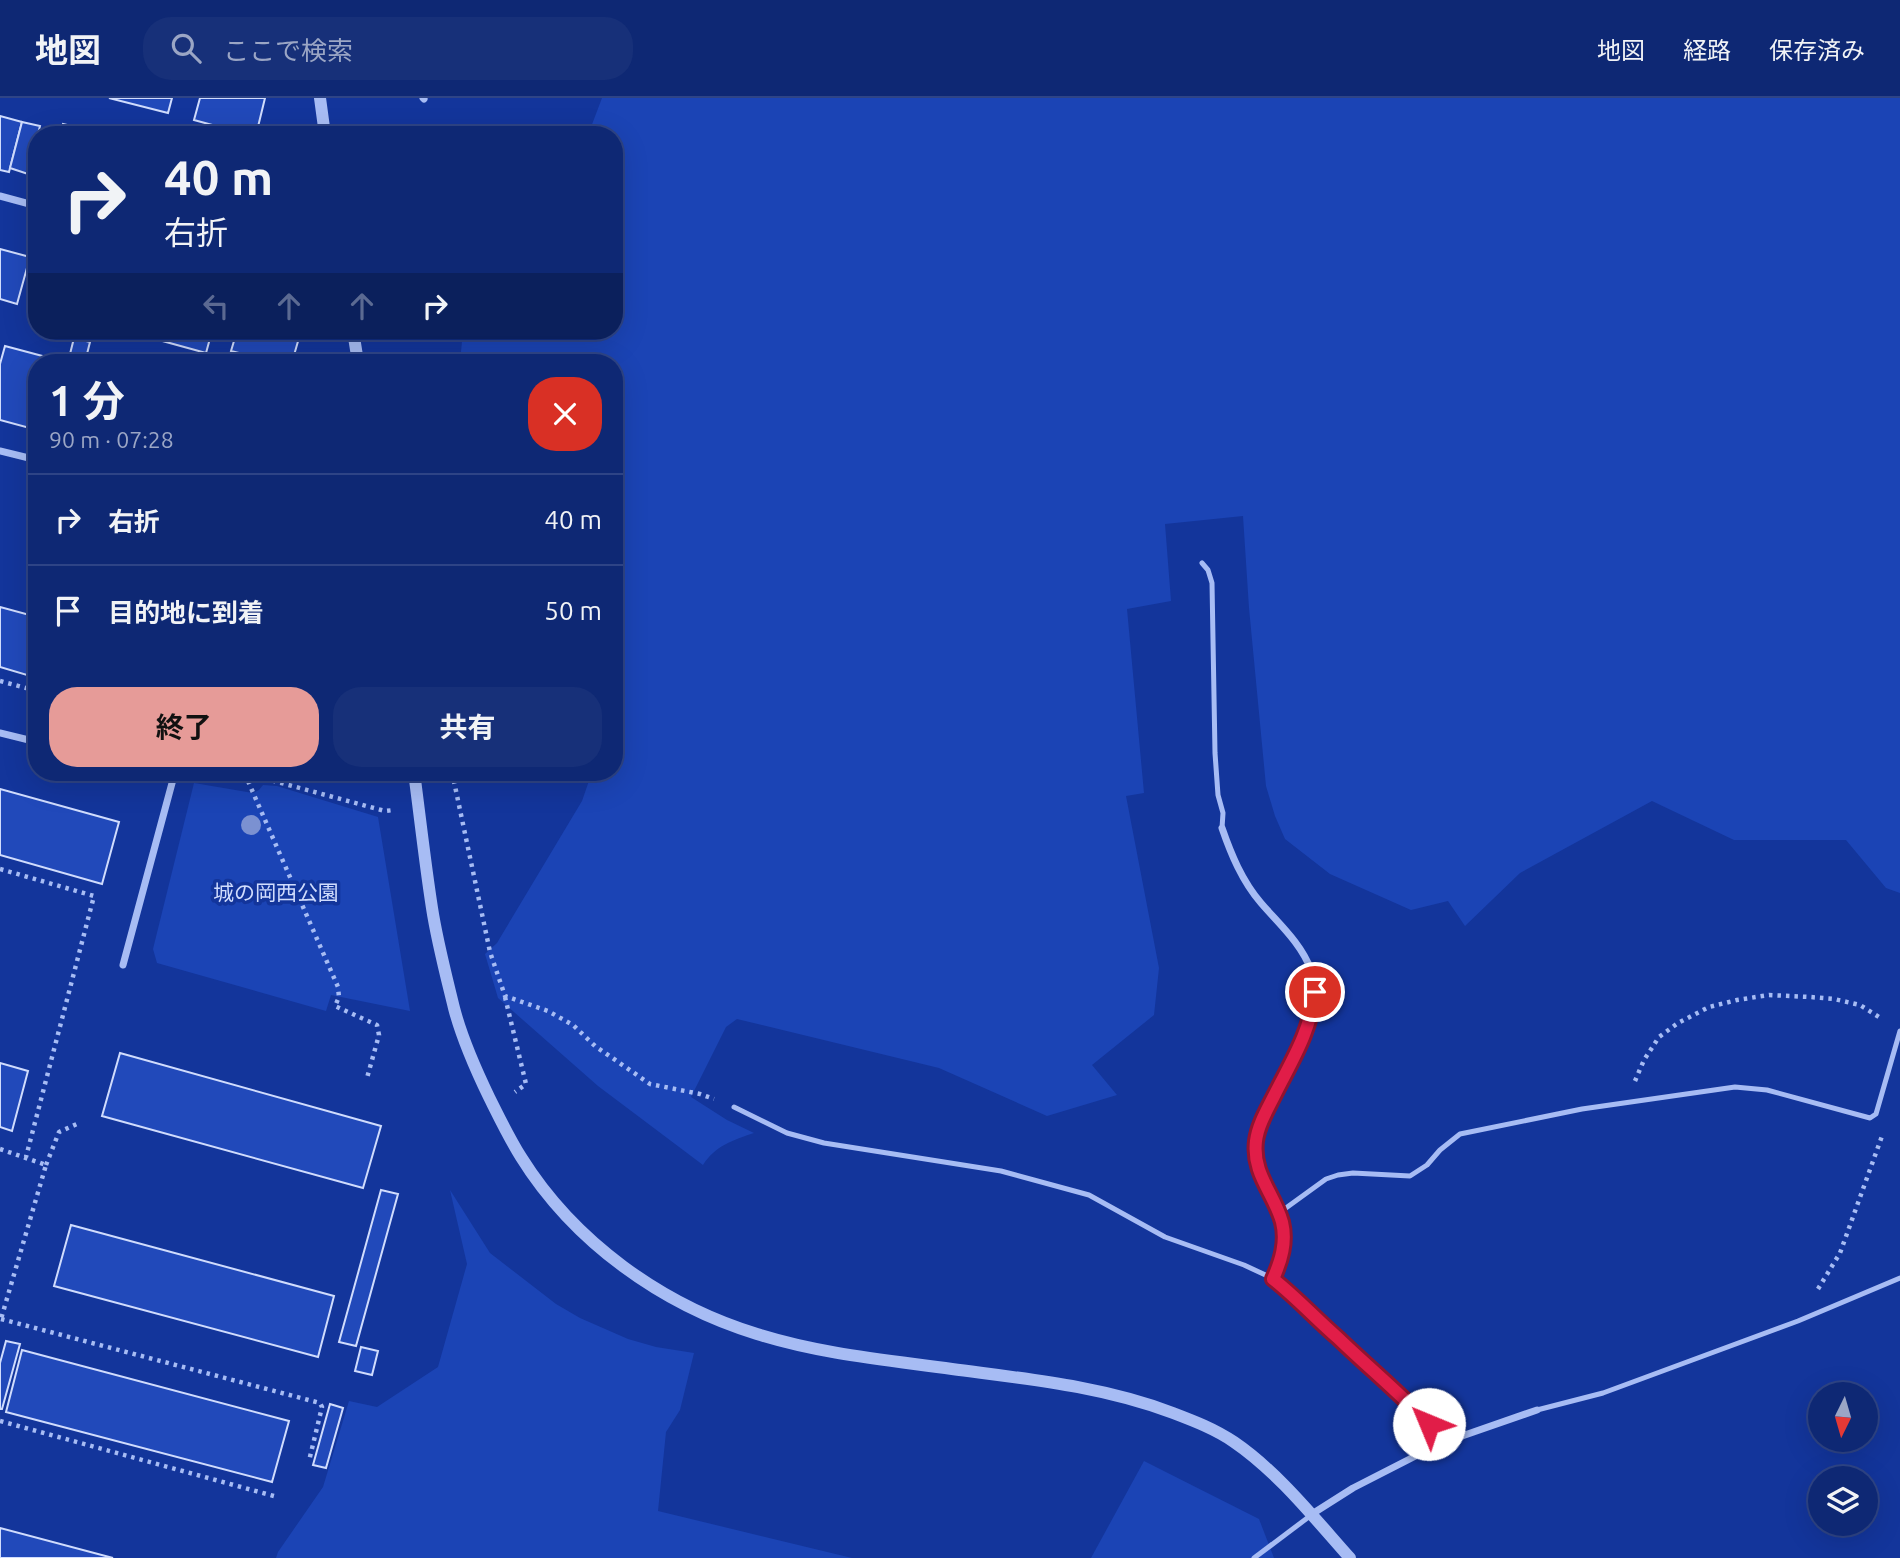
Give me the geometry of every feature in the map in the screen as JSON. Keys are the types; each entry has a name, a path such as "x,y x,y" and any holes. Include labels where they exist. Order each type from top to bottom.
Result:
{"street":[{"path":"320,98 324,126"},
{"path":"0,196 28,204"},
{"path":"0,451 28,458"},
{"path":"0,733 28,740"},
{"path":"123,965 173,781"},
{"path":"415,781 432,910 455,1011 474,1065 521,1157 545,1192 576,1227 608,1255 672,1299 756,1334 816,1350 1078,1386 1140,1400 1202,1423 1235,1443 1263,1466 1312,1514 1350,1558"},
{"path":"1222,828 1230,852 1246,883 1303,952 1312,972 1315,992 1306,1031 1262,1120 1256,1140 1258,1171 1282,1223 1284,1242 1281,1260 1273,1279 1415,1409 1429,1424 1440,1444"},
{"path":"1312,1514 1353,1488 1440,1444 1537,1410"}],"lane":[{"path":"1202,563 1208,570 1212,583 1215,753 1218,795 1223,813 1222,828"},
{"path":"1279,1213 1326,1179 1338,1175 1353,1173 1410,1176 1427,1165 1460,1134 1626,1101 1735,1087 1767,1090 1870,1118 1876,1114 1900,1031"},
{"path":"734,1107 803,1138 1001,1171 1089,1195 1165,1237 1244,1265 1273,1279"},
{"path":"1537,1410 1616,1388 1798,1321 1900,1278"},
{"path":"1254,1558 1312,1514"}],"path":[{"path":"0,681 28,689"},
{"path":"248,781 338,987 339,997 335,1006 377,1025 379,1035 367,1078"},
{"path":"274,781 385,811 394,810"},
{"path":"454,781 490,952 505,996 526,1084 512,1093"},
{"path":"0,869 94,896 26,1157"},
{"path":"1626,1101 1644,1060 1658,1037 1709,1007 1769,995 1834,999 1860,1004 1900,1031"},
{"path":"505,996 548,1011 573,1025 595,1046 650,1084 700,1094 734,1107"},
{"path":"1840,1253 1884,1130 1883,1121 1876,1114"},
{"path":"79,1123 59,1132 46,1165 0,1320 320,1403 322,1406 309,1461"},
{"path":"0,1149 46,1165"},
{"path":"0,1421 275,1496"}],"green space":[{"path":"602,98 1900,98 1900,893 1886,888 1846,840 1734,840 1652,801 1520,873 1465,926 1448,901 1411,910 1330,874 1285,839 1266,786 1243,516 1165,524 1171,601 1127,609 1144,793 1126,796 1159,968 1154,1015 1092,1065 1117,1095 1047,1116 939,1068 737,1019 726,1027 691,1097 727,1120 754,1133 719,1148 703,1165 598,1086 498,998 485,954 497,943 582,801 589,781 623,781 623,354 461,354 462,340 623,340 623,126 591,126"},
{"name":"城の岡西公園","path":"194,783 253,793 263,785 277,786 378,817 410,1011 331,995 326,1011 157,963 153,949"},
{"path":"450,1190 490,1253 556,1304 628,1339 694,1353 680,1410 666,1432 658,1511 852,1558 276,1558 323,1487 349,1401 377,1407 438,1367 467,1264"},
{"path":"1144,1461 1259,1519 1274,1558 1091,1558"}],"building":[{"path":"109,98 172,98 168,113"},
{"path":"200,98 265,98 258,126 216,126 194,120"},
{"path":"0,116 22,122 9,172 0,170"},
{"path":"22,122 40,126 28,126 28,174 10,168"},
{"path":"0,249 28,256 17,304 0,299"},
{"path":"74,340 90,342 87,354 70,354"},
{"path":"159,340 210,340 206,353"},
{"path":"234,340 298,340 294,354 243,354 231,351"},
{"path":"5,346 35,354 28,354 28,428 0,420 0,364"},
{"path":"0,607 28,615 28,675 0,667"},
{"path":"0,789 119,822 102,884 0,855"},
{"path":"120,1053 381,1126 363,1188 102,1116"},
{"path":"0,1063 28,1071 12,1131 0,1127"},
{"path":"381,1190 398,1194 356,1346 339,1342"},
{"path":"71,1225 334,1296 318,1357 54,1286"},
{"path":"6,1341 20,1344 0,1409 0,1363"},
{"path":"361,1347 378,1351 372,1375 355,1371"},
{"path":"22,1350 289,1421 272,1482 6,1412"},
{"path":"330,1404 343,1408 326,1468 313,1465"},
{"path":"0,1528 113,1558 0,1558"}],"route":[{"path":"1315,992 1306,1031 1262,1120 1256,1140 1258,1171 1282,1223 1284,1242 1281,1260 1273,1279 1429,1424"}]}
